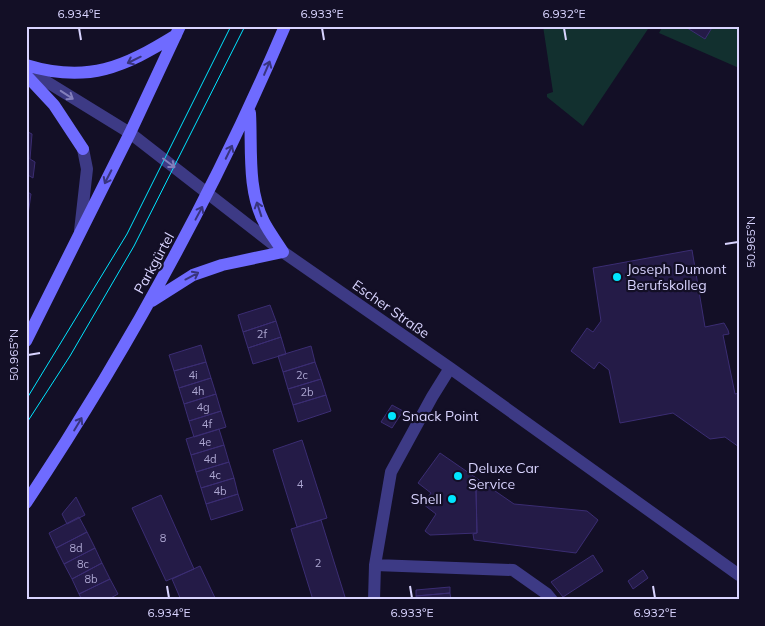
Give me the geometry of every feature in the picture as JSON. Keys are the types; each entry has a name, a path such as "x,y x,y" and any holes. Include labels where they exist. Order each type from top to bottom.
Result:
{"main road":[{"name":"Parkgürtel","path":"26,503 77,427 150,302 210,193 249,110 285,26"},
{"path":"26,65 68,74 93,72 122,65 178,31"},
{"path":"26,341 130,134 178,31"},
{"path":"26,75 54,105 83,149"},
{"path":"150,302 193,275 222,265 283,252 263,220 257,202 254,187 249,110"}],"street":[{"name":"Escher Straße","path":"26,69 130,134 210,193 283,252 450,368 739,575"},
{"path":"80,231 87,169 83,149"},
{"path":"374,600 375,565 391,472 450,368"},
{"path":"375,565 513,570 547,594 552,600"}],"green space":[{"path":"543,26 650,26 583,126 547,97 547,94 553,92"},
{"path":"663,26 739,26 739,68 659,33"}],"building":[{"path":"684,26 713,26 705,39"},
{"path":"26,131 32,134 30,159 35,162 33,178 26,174"},
{"path":"26,191 31,194 26,228"},
{"path":"692,250 705,327 724,323 729,334 723,335 735,394 739,393 739,447 725,437 710,439 673,413 620,423 609,370 599,362 594,369 571,351 587,328 593,332 601,321 593,268"},
{"path":"270,305 276,321 243,332 238,315"},
{"path":"276,321 281,337 248,348 243,332"},
{"path":"281,337 286,354 253,364 248,348"},
{"path":"201,345 206,362 174,371 169,355"},
{"path":"311,346 315,362 283,372 278,356"},
{"path":"206,362 211,378 179,388 174,371"},
{"path":"315,362 321,379 288,389 283,372"},
{"path":"211,378 216,394 184,404 179,388"},
{"path":"321,379 326,395 293,405 288,389"},
{"path":"216,394 221,411 189,421 184,404"},
{"path":"326,395 331,411 298,422 293,405"},
{"name":"Snack Point","path":"392,405 403,411 392,428 381,422"},
{"path":"221,411 226,427 194,437 189,421"},
{"path":"219,429 224,445 191,455 186,439"},
{"path":"302,440 327,518 297,527 273,450"},
{"path":"224,445 229,462 196,472 191,455"},
{"name":"Shell","path":"440,453 482,482 476,490 477,533 430,535 425,531 436,514 423,504 431,493 418,483"},
{"path":"229,462 234,478 201,488 196,472"},
{"path":"234,478 238,494 206,504 201,488"},
{"path":"482,482 514,504 587,511 598,520 576,553 474,540 473,534 477,533 476,490"},
{"path":"238,494 243,510 211,520 206,504"},
{"path":"161,495 194,569 166,581 132,508"},
{"path":"76,497 85,515 67,524 62,514"},
{"path":"79,517 87,532 56,548 49,533"},
{"path":"321,520 345,597 336,600 313,600 291,529"},
{"path":"87,532 95,548 64,564 56,548"},
{"path":"95,548 102,563 72,579 64,564"},
{"path":"593,555 603,571 563,597 551,582"},
{"path":"102,563 110,579 79,594 72,579"},
{"path":"200,566 216,600 181,600 172,579"},
{"path":"643,570 648,578 633,589 628,581"},
{"path":"110,579 118,594 107,600 82,600 79,594"},
{"path":"450,587 450,593 416,596 416,590"},
{"path":"450,593 451,600 417,600 416,596"}],"tram line":[{"path":"26,400 127,234 231,26"},
{"path":"26,424 70,356 134,246 245,26"}],"place":[{"name":"Joseph Dumont Berufskolleg","path":"617,277"},
{"name":"Snack Point","path":"392,416"},
{"name":"Deluxe Car Service","path":"458,476"},
{"name":"Shell","path":"452,499"}]}
